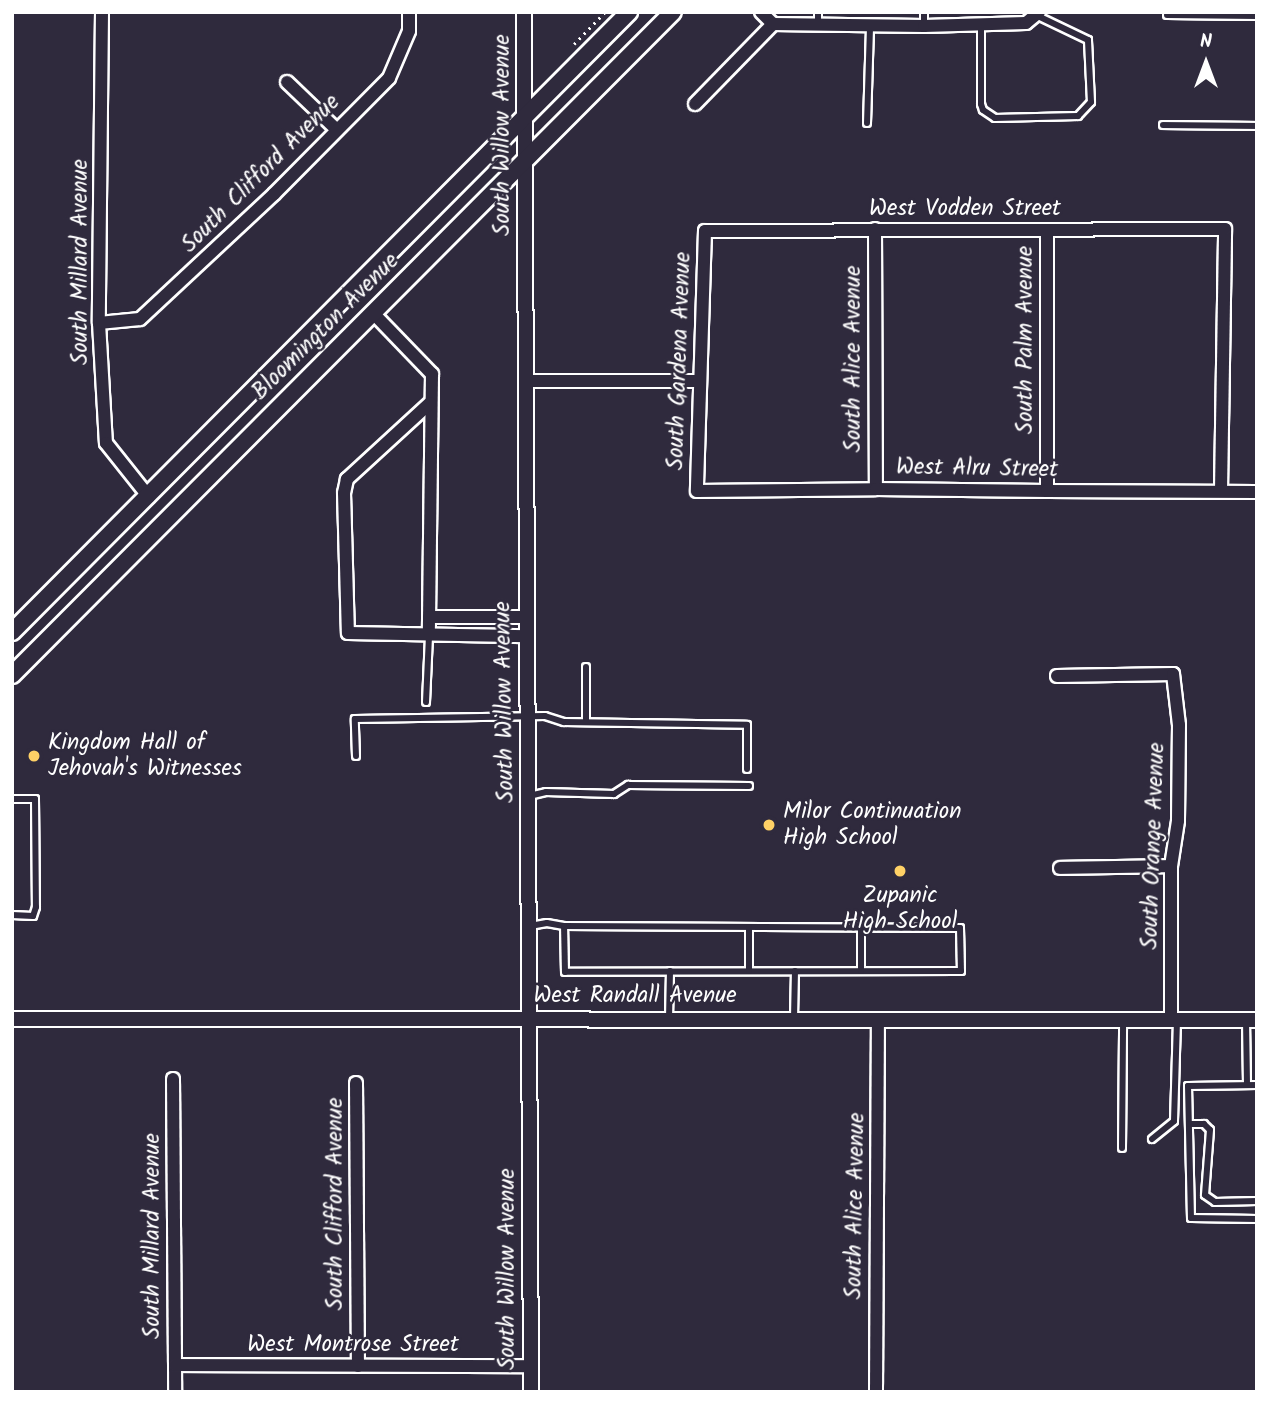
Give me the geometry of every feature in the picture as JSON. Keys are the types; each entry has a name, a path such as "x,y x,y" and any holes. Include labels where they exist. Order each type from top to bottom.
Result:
{"main road":[{"name":"Bloomington Avenue","path":"12,632 629,12"},
{"name":"Bloomington Avenue","path":"12,675 673,12"}],"street":[{"name":"South Millard Avenue","path":"102,12 99,323 106,443 149,496"},
{"name":"South Clifford Avenue","path":"99,323 139,319 229,237 388,78 409,31 409,12"},
{"name":"South Willow Avenue","path":"524,12 527,160 531,1392"},
{"path":"761,12 773,24"},
{"path":"695,104 773,24 818,18 870,25 1026,23 1039,14"},
{"path":"287,82 336,129"},
{"name":"South Alice Avenue","path":"875,229 876,489"},
{"name":"West Vodden Street","path":"705,231 1225,229 1221,491"},
{"name":"South Gardena Avenue","path":"697,491 705,231"},
{"name":"South Palm Avenue","path":"1047,231 1047,491"},
{"path":"373,313 432,374 429,635"},
{"path":"526,382 701,382"},
{"path":"430,403 347,479 344,493 348,633 528,636"},
{"name":"West Alru Street","path":"697,491 876,489 1257,492"},
{"path":"429,617 528,617"},
{"name":"South Orange Avenue","path":"1057,676 1173,674 1179,725 1178,807 1171,866 1174,1020"},
{"path":"1060,868 1171,866"},
{"name":"West Randall Avenue","path":"12,1019 1252,1020"},
{"name":"South Alice Avenue","path":"876,1392 878,1020"},
{"name":"South Millard Avenue","path":"173,1079 175,1392"},
{"name":"South Clifford Avenue","path":"356,1083 358,1366"},
{"name":"West Montrose Street","path":"175,1365 531,1366"}],"lane":[{"path":"924,12 924,26"},
{"path":"981,24 983,110 995,118 1078,116 1091,102 1088,40 1039,14"},
{"path":"1167,15 1257,16"},
{"path":"867,123 870,25"},
{"path":"1163,125 1257,126"},
{"path":"426,702 429,635"},
{"path":"586,667 586,722"},
{"path":"356,756 355,719 545,716 564,722 747,725 747,769"},
{"path":"529,796 546,792 614,794 628,785 749,786"},
{"path":"12,799 35,799 36,907 33,916 12,915"},
{"path":"530,926 547,923 564,926 960,928 961,971 565,972 564,926"},
{"path":"749,927 749,971"},
{"path":"861,928 861,971"},
{"path":"669,1019 670,971"},
{"path":"794,1019 795,971"},
{"path":"1122,1148 1123,1020"},
{"path":"1152,1139 1174,1121 1174,1020"},
{"path":"1247,1086 1252,1020"},
{"path":"1257,1085 1188,1086 1191,1218 1257,1219"},
{"path":"1189,1124 1204,1124 1210,1130 1205,1195 1215,1202 1257,1201"}],"path":[{"path":"567,51 605,12"}],"place":[{"name":"Kingdom Hall of Jehovah's Witnesses","path":"34,756"},
{"name":"Milor Continuation High School","path":"769,825"},
{"name":"Zupanic High School","path":"900,871"}]}
